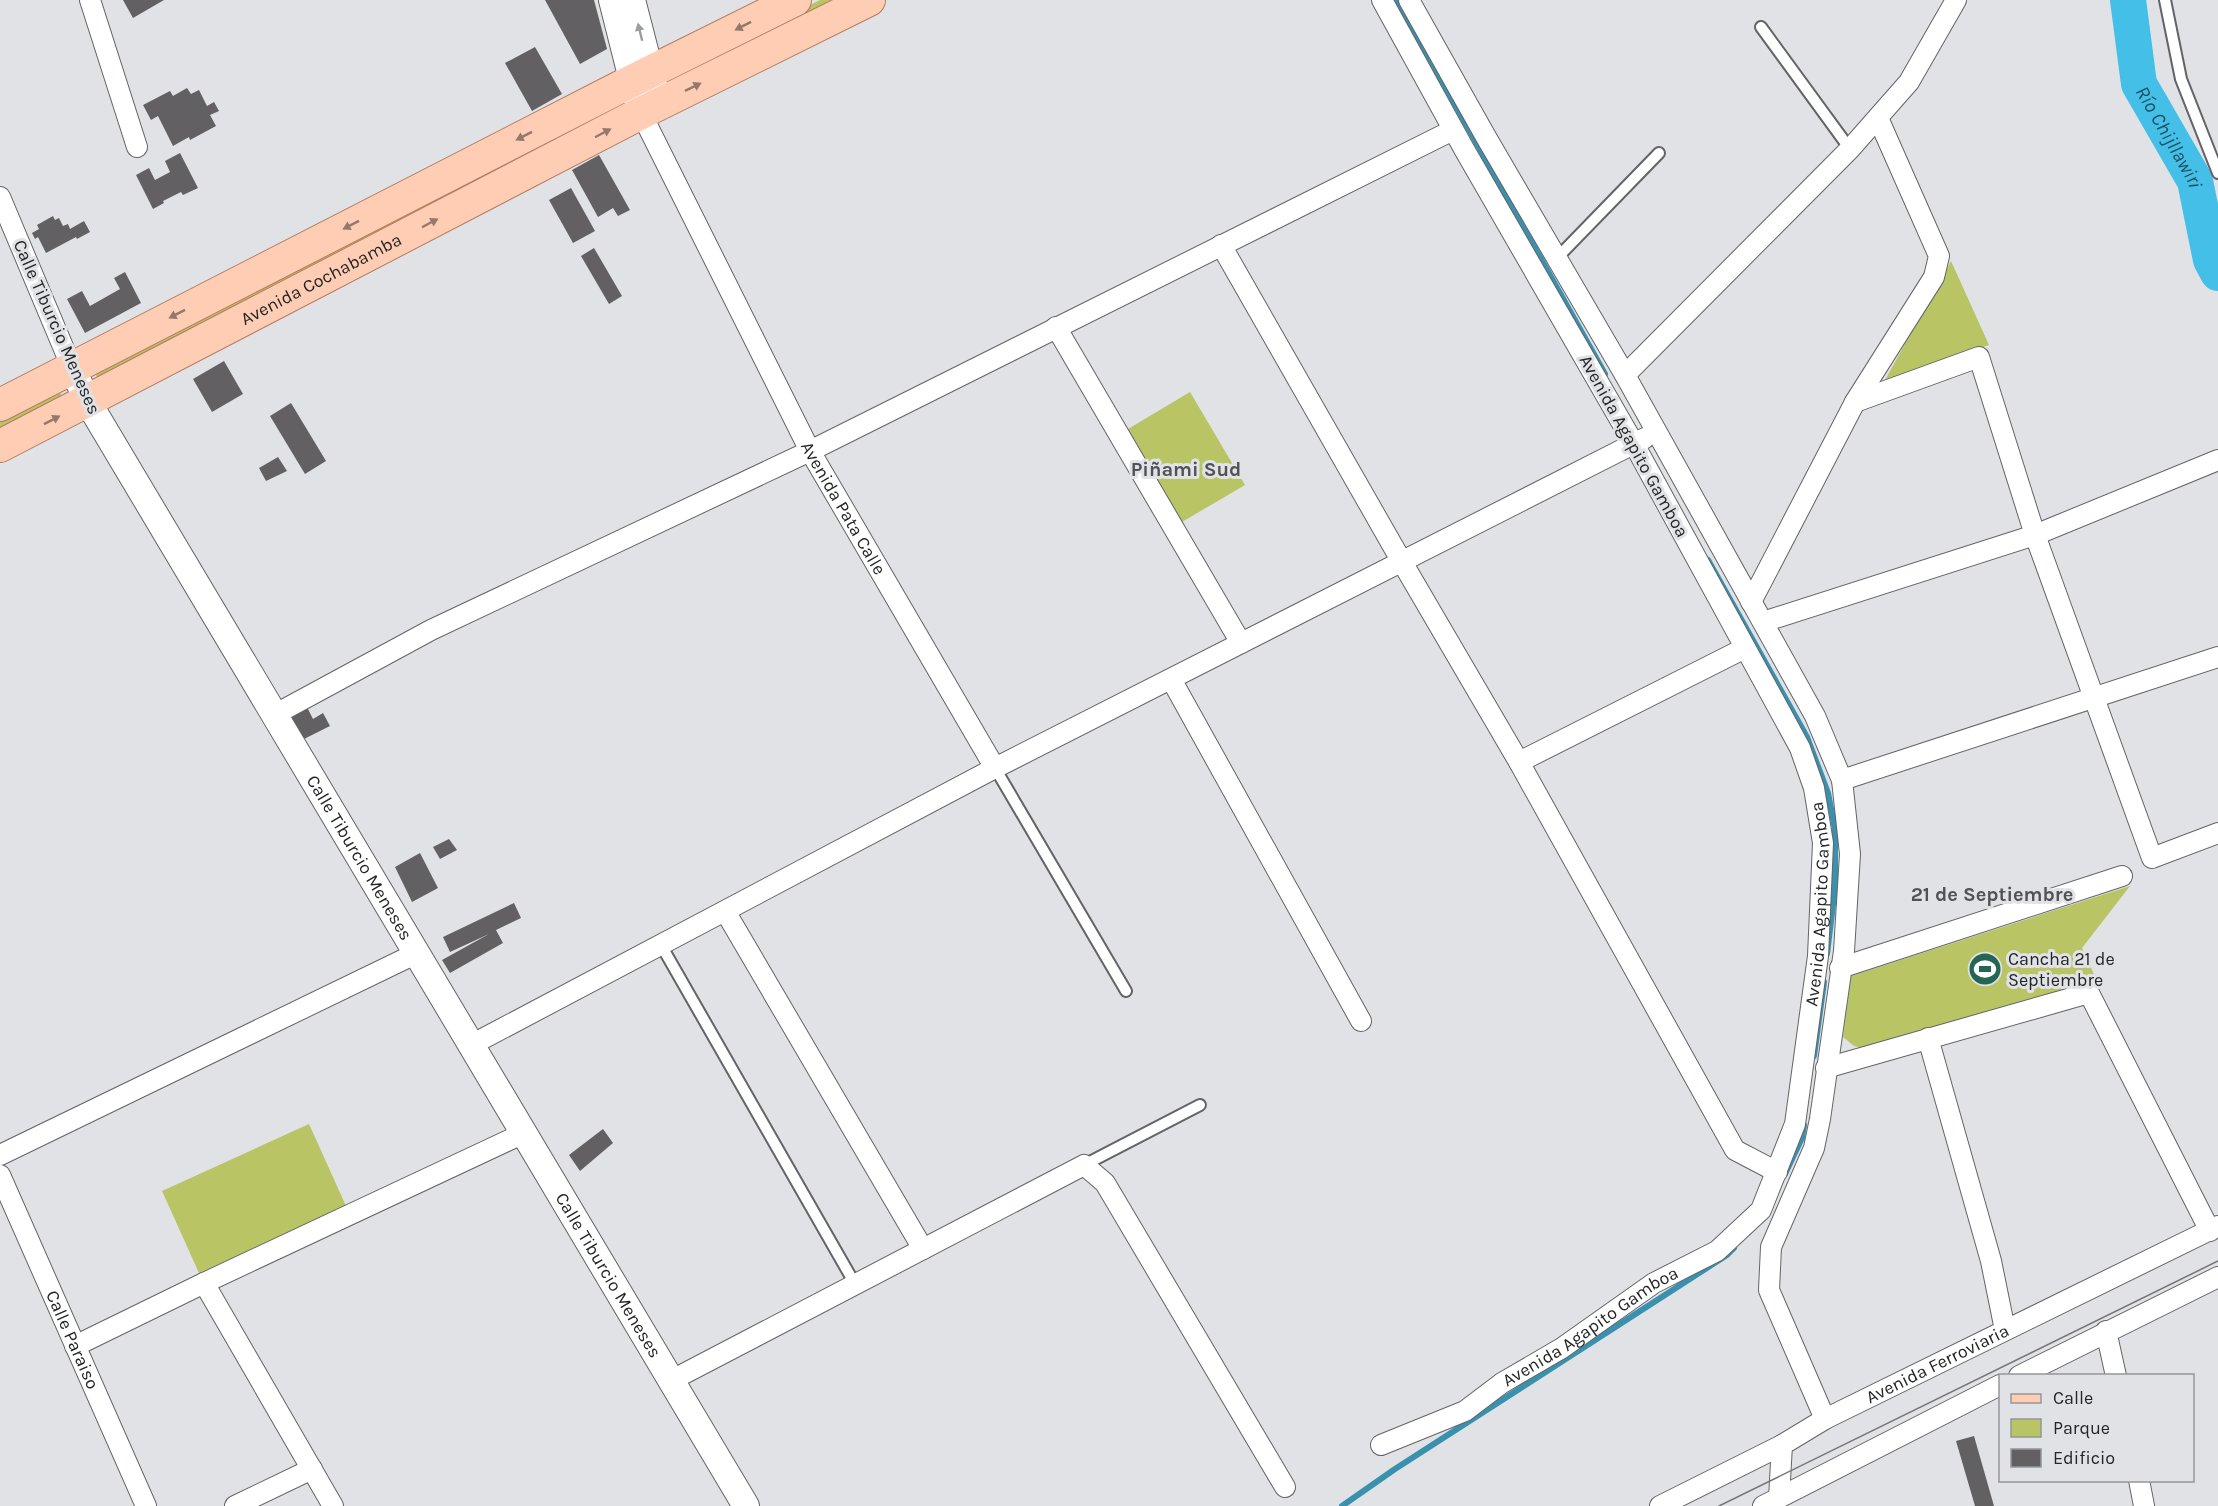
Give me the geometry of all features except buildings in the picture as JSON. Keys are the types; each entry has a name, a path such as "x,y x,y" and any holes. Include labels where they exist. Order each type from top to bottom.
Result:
{"main road":[{"name":"Avenida Cochabamba","path":"0,405 795,0"},
{"name":"Avenida Cochabamba","path":"0,446 650,108 869,0"}],"street":[{"path":"90,0 138,147"},
{"name":"Avenida Pata Calle","path":"612,0 650,108 810,452 995,768"},
{"name":"Avenida Pata Calle","path":"632,0 641,77"},
{"name":"Avenida Agapito Gamboa","path":"1381,1445 1465,1411 1502,1383 1562,1348 1654,1283 1717,1251 1761,1210 1795,1124 1818,956 1823,843 1814,788 1800,748 1634,444 1382,0"},
{"name":"Avenida Agapito Gamboa","path":"1409,0 1625,375 1763,622 1815,716 1842,780 1850,855 1844,951 1814,1148 1771,1247 1769,1290 1826,1419"},
{"path":"1625,375 1878,118 1909,82 1956,0"},
{"path":"1751,602 1855,402 1934,277 1939,256 1878,118"},
{"path":"274,715 431,630 810,452 1454,130"},
{"name":"Calle Tiburcio Meneses","path":"0,197 88,402 746,1506"},
{"path":"1221,245 1519,762 1735,1150 1777,1172"},
{"path":"1056,327 1241,644"},
{"path":"1855,402 1979,357 2035,535 2152,858 2218,833"},
{"path":"471,1044 995,768 1656,433"},
{"path":"1763,622 2035,535 2218,460"},
{"path":"1519,762 1745,648"},
{"path":"1842,780 2218,657"},
{"path":"1171,679 1361,1021"},
{"path":"1840,968 2122,876"},
{"path":"725,911 923,1249"},
{"path":"0,1155 417,953"},
{"path":"1826,1068 2089,993 2214,1228"},
{"path":"1928,1038 1991,1260 2005,1330"},
{"path":"75,1346 524,1133"},
{"path":"672,1380 1084,1164 1105,1183 1285,1487"},
{"name":"Calle Paraiso","path":"0,1175 146,1506"},
{"name":"Avenida Ferroviaria","path":"1660,1506 1782,1445 1826,1419 2214,1228"},
{"path":"2023,1374 2218,1277"},
{"path":"204,1283 333,1506"},
{"path":"2106,1331 2116,1374"},
{"path":"1771,1502 1999,1386"},
{"path":"1771,1502 1782,1445"},
{"path":"235,1506 312,1469"},
{"path":"2139,1482 2144,1506"}],"lane":[{"path":"2165,0 2181,79 2218,173"},
{"path":"1761,27 1850,149"},
{"path":"1557,258 1659,153"},
{"name":"Avenida Pata Calle","path":"995,768 1126,991"},
{"path":"661,945 855,1284"},
{"path":"1084,1164 1200,1104"}],"green space":[{"path":"820,0 845,0 679,83 674,73"},
{"path":"610,103 615,114 99,381 94,371"},
{"path":"1951,261 1989,345 1885,380"},
{"path":"58,389 64,400 0,432 0,418"},
{"path":"1190,392 1245,485 1182,522 1128,429"},
{"path":"2130,886 2082,948 2098,983 1868,1049 1854,1046 1843,1037 1851,976"},
{"path":"309,1124 346,1206 199,1273 162,1191"}],"waterway":[{"path":"1397,0 1605,374"},
{"name":"Río Chijllawiri","path":"2128,0 2139,84 2195,181 2211,260 2218,273"},
{"path":"1708,560 1807,737 1828,793 1835,829 1835,888 1827,954"},
{"path":"1814,1056 1824,982"},
{"path":"1785,1174 1802,1138 1804,1125"},
{"path":"1342,1506 1395,1469 1727,1255 1734,1248"}],"tram line":[{"path":"1719,1506 2218,1261"}],"place":[{"name":"Cancha 21 de Septiembre","path":"1985,969"}],"district":[{"name":"Piñami Sud","path":"1186,469"},
{"name":"21 de Septiembre","path":"1992,894"}]}
